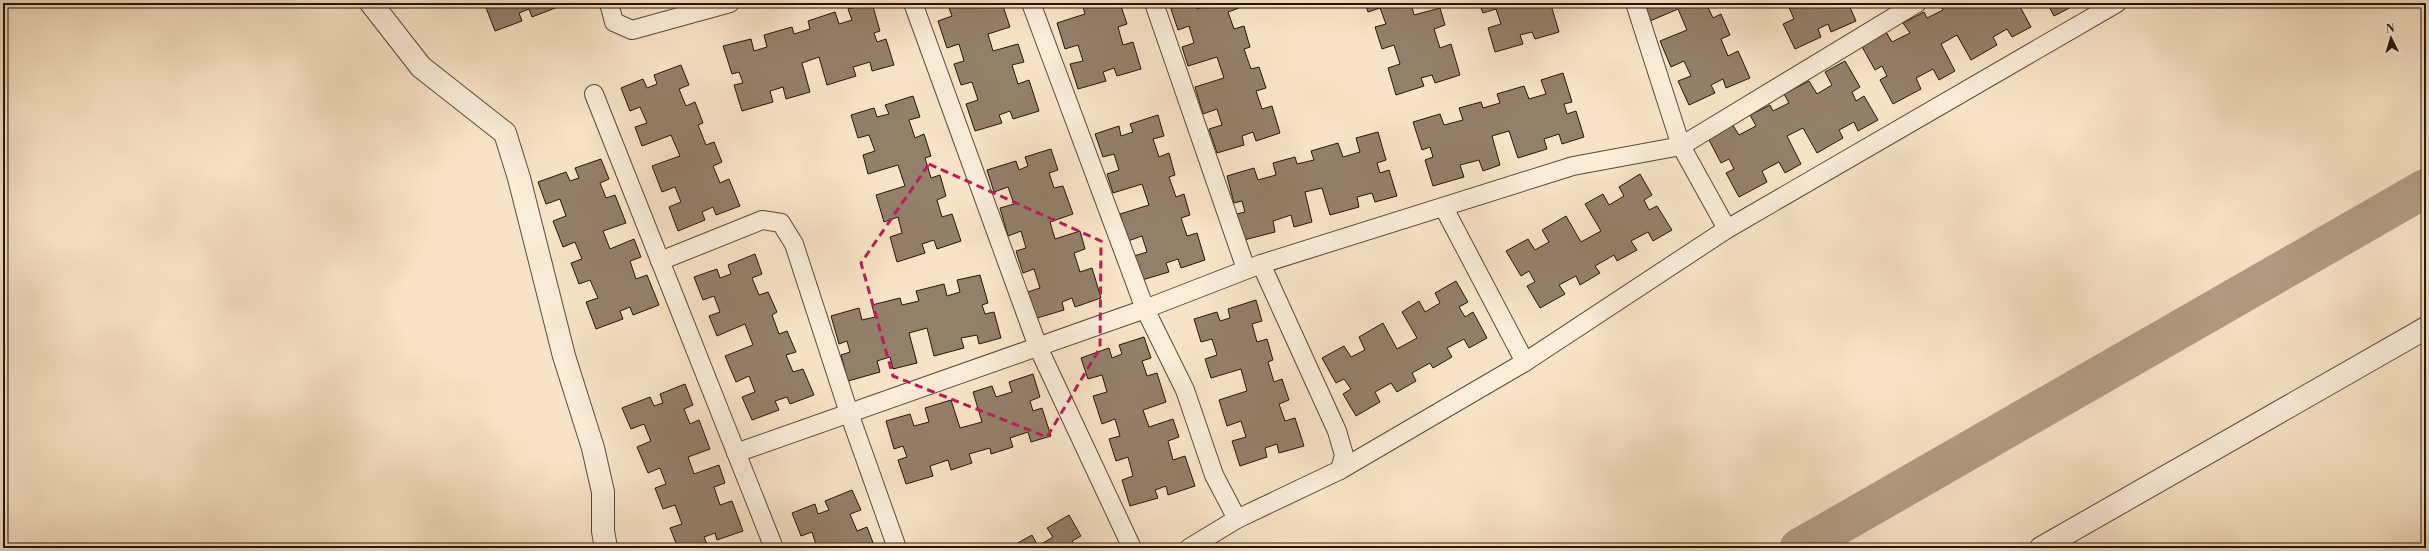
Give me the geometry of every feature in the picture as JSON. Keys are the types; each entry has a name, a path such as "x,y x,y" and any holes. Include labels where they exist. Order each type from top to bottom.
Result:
{"street":[{"path":"371,3 421,67 505,133 519,178 564,356 593,448 603,492 603,531 606,548"},
{"path":"2041,548 2426,328"}],"lane":[{"path":"609,3 614,22 632,30 730,3"},
{"path":"913,3 1038,347 1132,548"},
{"path":"1031,3 1145,309 1185,390 1214,475 1236,519"},
{"path":"1154,3 1254,267 1338,431 1344,454 1340,470"},
{"path":"1635,3 1681,146 1727,229"},
{"path":"736,453 1145,309 1254,267 1574,166 1681,146 1917,3"},
{"path":"1189,548 1236,519 1340,470 1524,362 1727,229 2117,3"},
{"path":"594,94 774,548"},
{"path":"1444,208 1524,362"},
{"path":"660,261 762,220 781,223 794,244 849,413 897,548"}],"highlighted area":[{"path":"929,164 1101,241 1100,348 1047,437 893,376 861,263"}],"building":[{"path":"489,3 556,3 558,7 532,17 529,9 519,13 522,21 495,31 485,5"},
{"path":"867,3 872,3 880,31 874,33 877,42 886,39 894,65 872,71 870,62 853,67 856,76 827,85 819,57 802,63 810,92 786,99 783,87 770,91 773,102 742,111 734,85 743,83 739,72 732,74 723,46 751,39 754,51 767,47 764,35 792,27 794,34 810,29 808,21 835,12 839,24 852,20 848,9"},
{"path":"947,3 1002,3 1010,27 988,34 993,51 1018,44 1024,62 1012,65 1018,84 1029,80 1039,111 1013,119 1010,111 999,115 1002,123 975,131 966,104 978,100 972,82 961,85 954,64 964,61 959,44 947,48 938,21 952,16"},
{"path":"1082,3 1111,3 1112,6 1120,3 1127,24 1118,27 1123,45 1133,42 1141,69 1117,76 1114,68 1103,72 1106,81 1078,89 1070,64 1083,61 1078,45 1065,49 1057,23 1085,14"},
{"path":"1181,3 1195,3 1197,9 1208,5 1207,3 1237,3 1239,8 1228,12 1234,29 1244,26 1250,47 1244,49 1251,69 1259,67 1266,88 1256,91 1262,109 1272,106 1280,133 1256,141 1253,132 1242,136 1244,145 1217,153 1209,129 1222,125 1217,109 1203,114 1195,87 1224,78 1217,57 1188,66 1182,47 1194,43 1189,26 1178,30 1170,6"},
{"path":"1365,3 1411,3 1414,15 1440,8 1445,25 1434,29 1440,48 1451,44 1460,75 1435,83 1432,75 1421,78 1424,86 1396,95 1388,68 1400,64 1394,45 1382,49 1375,27 1386,24 1380,8 1368,12"},
{"path":"1479,3 1539,3 1540,8 1551,5 1559,32 1535,39 1532,32 1520,35 1523,44 1495,52 1488,28 1501,24 1496,9 1483,13"},
{"path":"1642,3 1706,3 1713,18 1721,14 1730,35 1721,39 1728,56 1738,51 1750,78 1726,88 1723,79 1711,85 1715,93 1689,105 1678,81 1691,76 1684,61 1671,67 1660,41 1687,30 1678,9 1650,21"},
{"path":"1787,3 1848,3 1856,21 1831,32 1828,24 1818,29 1821,37 1795,49 1783,24 1794,19"},
{"path":"1939,3 2007,3 2010,8 2018,3 2031,27 2012,37 2007,29 1993,37 1997,45 1971,60 1957,35 1941,44 1955,71 1939,80 1933,69 1916,78 1921,89 1893,104 1880,80 1887,76 1882,66 1875,70 1861,45 1886,32 1892,42 1910,33 1903,23 1924,12 1927,18 1943,10"},
{"path":"2047,3 2079,3 2054,16"},
{"path":"1845,61 1860,87 1852,92 1856,101 1864,96 1878,120 1858,131 1854,122 1839,130 1843,138 1817,153 1803,128 1787,136 1801,164 1785,173 1779,162 1762,171 1767,182 1739,197 1726,173 1734,169 1729,159 1721,163 1708,138 1732,124 1739,135 1756,126 1750,115 1770,105 1773,111 1789,103 1784,94 1809,81 1817,94 1832,85 1825,72"},
{"path":"681,65 689,85 679,89 686,106 695,102 703,123 698,125 706,145 714,142 722,162 713,166 720,183 729,179 740,206 716,215 713,207 702,212 705,220 678,231 669,207 681,202 675,187 662,192 652,166 680,156 671,135 642,146 635,127 647,123 640,107 630,111 621,88 643,79 647,88 657,84 654,75"},
{"path":"1563,73 1572,102 1564,104 1567,114 1576,111 1584,137 1562,144 1559,134 1544,139 1547,149 1518,158 1509,131 1492,136 1500,165 1483,171 1479,160 1460,165 1464,177 1433,186 1425,160 1433,157 1430,147 1422,150 1413,122 1440,114 1444,125 1463,120 1459,108 1481,102 1483,108 1500,103 1497,94 1524,86 1529,99 1546,94 1541,80"},
{"path":"913,96 920,117 909,120 915,138 924,134 931,156 925,158 931,178 940,175 946,196 937,200 942,217 952,214 961,241 937,249 934,240 922,244 925,253 897,262 890,237 902,233 898,217 884,222 876,195 905,186 898,165 868,174 863,155 875,151 869,135 858,138 851,115 874,108 877,117 889,114 885,105"},
{"path":"1158,115 1164,136 1153,139 1159,157 1169,153 1175,175 1169,177 1176,197 1184,194 1190,215 1181,218 1187,236 1197,233 1205,260 1181,268 1178,259 1166,263 1169,272 1142,280 1134,256 1147,252 1142,236 1128,241 1120,214 1149,205 1142,184 1113,193 1107,174 1119,170 1114,154 1103,157 1095,134 1119,126 1121,136 1133,132 1130,124"},
{"path":"1378,132 1386,160 1377,163 1380,173 1389,170 1397,196 1375,202 1372,193 1357,197 1359,207 1330,215 1322,188 1305,192 1312,222 1294,227 1291,215 1273,221 1275,232 1244,240 1237,214 1245,212 1242,201 1234,203 1227,176 1254,168 1258,180 1276,175 1273,163 1295,157 1297,164 1314,160 1311,151 1338,143 1343,157 1360,152 1356,138"},
{"path":"1051,149 1058,170 1049,173 1054,188 1063,186 1073,214 1050,222 1055,239 1080,231 1085,249 1074,253 1080,272 1092,268 1101,298 1075,307 1072,298 1062,302 1064,310 1037,318 1028,292 1040,288 1034,269 1023,273 1016,251 1026,248 1021,231 1008,236 1000,208 1014,204 1008,187 994,192 987,170 1016,161 1019,170 1028,166 1025,157"},
{"path":"601,159 609,179 600,183 606,198 615,195 626,223 603,231 610,249 634,239 641,257 630,261 636,279 647,275 659,305 633,315 630,307 620,311 623,319 596,329 586,302 598,298 590,280 579,284 571,263 582,259 575,242 563,247 553,221 566,216 560,199 546,204 538,182 566,172 570,181 579,178 575,168"},
{"path":"1640,174 1652,195 1644,200 1649,210 1657,206 1672,230 1653,241 1648,232 1631,241 1637,250 1617,261 1614,255 1595,266 1600,273 1580,285 1576,276 1559,285 1565,294 1540,308 1527,286 1535,282 1529,271 1521,276 1506,251 1528,239 1535,250 1549,242 1542,230 1566,216 1581,242 1601,231 1585,204 1603,194 1609,205 1624,196 1619,187"},
{"path":"755,254 762,274 752,278 759,295 768,292 777,312 772,315 779,334 787,331 796,352 786,355 793,372 803,369 814,395 790,404 787,397 775,401 779,410 752,420 742,397 755,392 749,376 736,382 725,356 753,345 745,324 717,336 709,316 720,312 714,296 703,300 694,277 717,269 720,278 731,274 728,265"},
{"path":"980,275 988,303 982,305 985,314 994,312 1001,338 979,344 977,335 961,338 964,348 934,356 927,328 909,333 917,363 893,369 890,357 877,361 880,372 848,381 841,355 850,352 847,341 839,344 831,316 859,308 862,320 875,317 872,305 900,298 902,305 919,301 916,291 944,284 947,296 960,292 957,280"},
{"path":"1456,281 1468,302 1459,307 1465,317 1473,312 1487,338 1469,348 1464,339 1447,348 1452,357 1433,368 1430,363 1412,373 1416,381 1397,392 1391,383 1375,392 1380,402 1356,416 1343,394 1351,389 1344,379 1336,383 1322,358 1344,346 1351,357 1365,350 1359,337 1383,323 1397,349 1417,338 1402,312 1419,301 1425,312 1440,303 1435,293"},
{"path":"1256,300 1262,321 1252,324 1257,342 1267,339 1273,360 1268,362 1274,382 1282,379 1289,400 1279,404 1285,421 1295,418 1304,446 1279,453 1277,444 1265,448 1267,457 1240,466 1232,441 1246,437 1241,421 1227,426 1219,400 1247,391 1241,369 1211,378 1205,359 1217,355 1212,339 1201,342 1194,319 1217,312 1220,321 1230,318 1228,309"},
{"path":"1144,337 1151,358 1142,361 1147,376 1157,373 1166,402 1143,410 1149,427 1173,419 1179,437 1168,441 1173,460 1185,456 1195,486 1168,495 1166,486 1155,490 1158,498 1130,506 1122,480 1133,476 1128,457 1116,461 1109,439 1120,436 1115,419 1102,424 1093,396 1107,392 1102,375 1088,379 1081,358 1109,348 1112,358 1122,354 1119,345"},
{"path":"1033,374 1040,397 1030,401 1033,411 1042,408 1051,436 1031,442 1028,432 1010,438 1013,447 991,454 990,448 969,454 972,463 951,470 948,460 930,466 933,476 906,484 898,460 907,457 903,446 894,449 886,421 910,414 914,426 929,422 925,408 951,400 960,428 982,422 973,392 992,386 996,397 1012,392 1009,382"},
{"path":"685,384 693,405 684,409 690,424 699,420 710,449 688,457 694,474 719,465 725,483 714,487 720,505 732,501 743,531 717,540 715,533 704,537 707,544 697,548 678,548 670,528 682,524 675,505 663,509 655,488 666,484 660,468 648,473 637,447 651,441 644,424 631,429 622,408 650,397 654,406 663,403 660,394"},
{"path":"852,490 861,510 850,514 857,531 867,527 875,548 817,548 812,532 801,536 792,513 815,504 818,514 829,510 825,501"},
{"path":"1069,515 1081,536 1072,541 1076,548 1016,548 1014,545 1032,535 1038,546 1053,537 1047,528"}],"waterway":[{"path":"1799,548 2426,188"}]}
